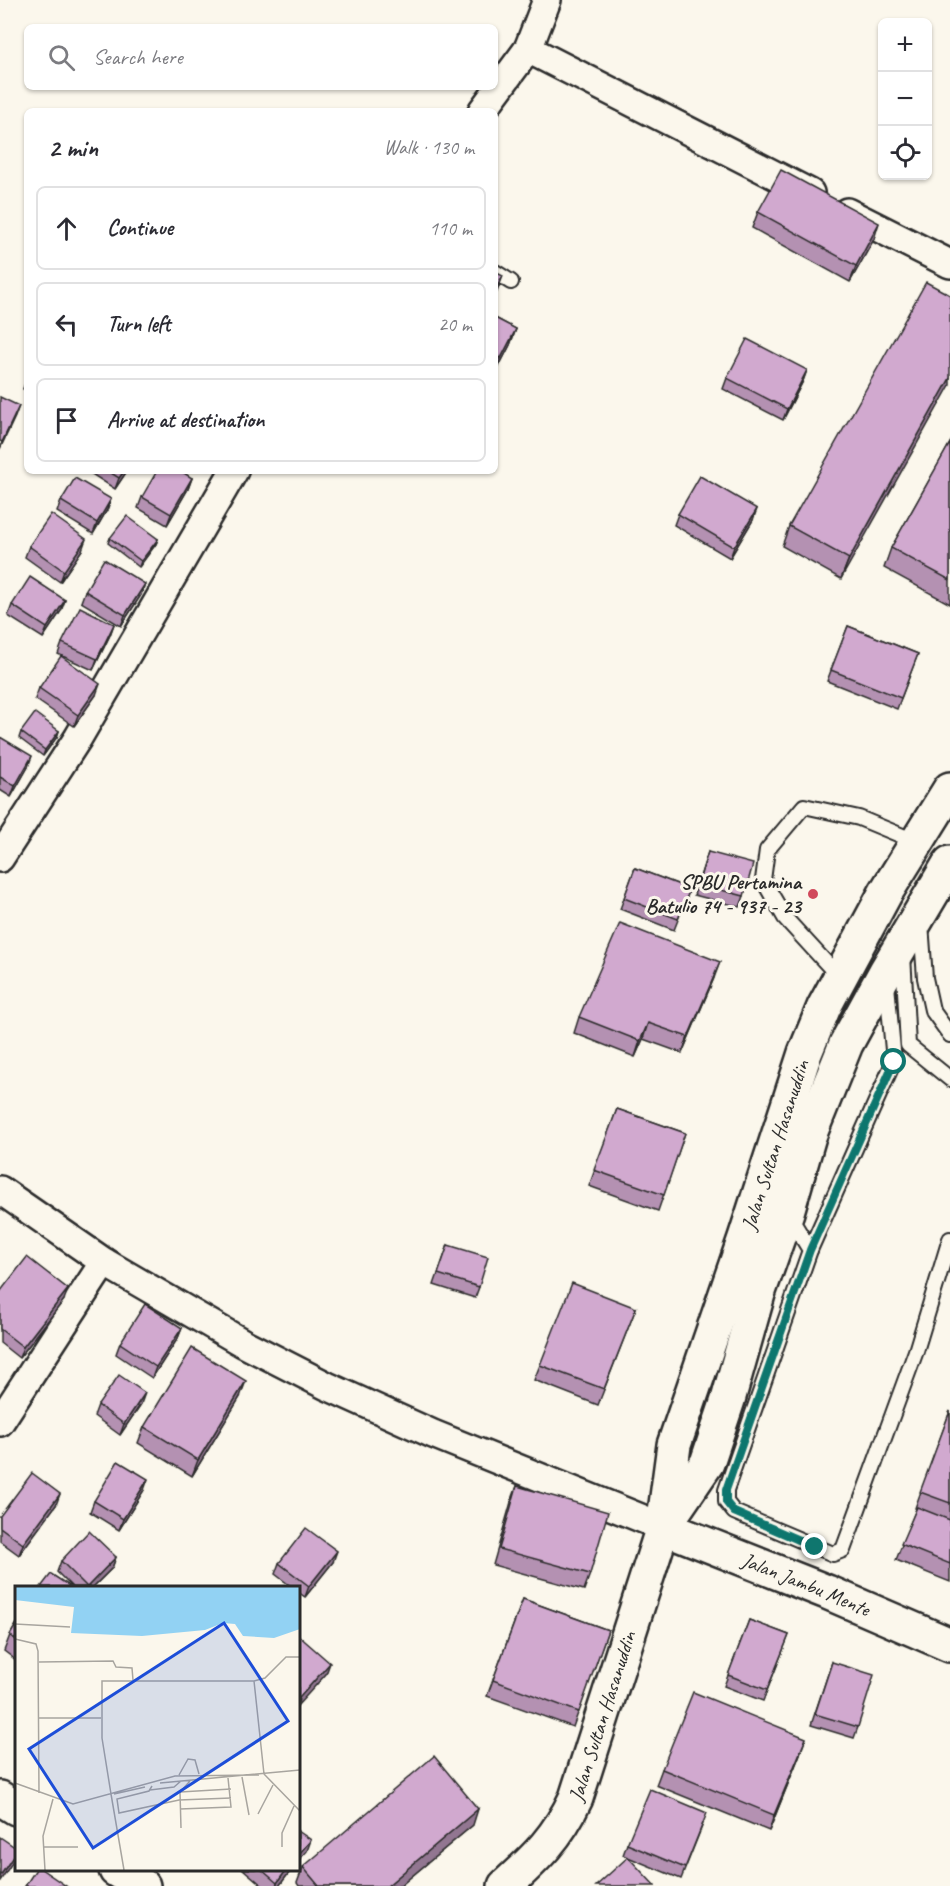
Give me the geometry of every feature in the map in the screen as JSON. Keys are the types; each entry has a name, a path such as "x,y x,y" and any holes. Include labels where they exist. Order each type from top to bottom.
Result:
{"main road":[{"name":"Jalan Sultan Hasanuddin","path":"505,1886 546,1848 564,1824 576,1798 663,1527 674,1445 805,1053 840,978 886,892 950,789"},
{"name":"Jalan Sultan Hasanuddin","path":"663,1527 707,1463 758,1294 787,1212 808,1136 842,1053 950,863"},
{"name":"Jalan Jambu Mente","path":"663,1527 828,1592 950,1645"},
{"path":"0,1798 15,1807"},
{"path":"119,1871 143,1886"}],"street":[{"path":"498,89 528,49 547,0"},
{"path":"528,49 950,264"},
{"path":"484,108 498,90"},
{"path":"0,858 78,738 232,474"},
{"path":"0,1190 104,1263 243,1343 327,1386 433,1434 663,1527"},
{"path":"0,1422 104,1263"}],"lane":[{"path":"498,274 511,282"},
{"path":"840,978 785,918 763,880 767,850 804,806 860,818 917,842"},
{"path":"920,913 925,978 932,1010 950,1035"},
{"path":"894,958 908,1045 950,1078"},
{"path":"894,958 894,1062 810,1250 726,1490 726,1502 734,1512 833,1554 843,1550 916,1351 950,1239"},
{"path":"787,1212 810,1250"}],"building":[{"path":"781,170 879,223 856,266 758,212"},
{"path":"498,274 503,276 498,285"},
{"path":"926,282 950,295 950,378 849,559 789,526"},
{"path":"498,320 516,329 501,358 498,356"},
{"path":"747,339 807,370 787,409 727,378"},
{"path":"0,397 19,406 2,442 0,441"},
{"path":"950,443 950,580 891,548"},
{"path":"155,474 186,474 192,478 171,514 142,497"},
{"path":"700,476 757,509 734,547 678,514"},
{"path":"75,478 111,499 97,523 61,501"},
{"path":"51,514 86,539 64,571 29,546"},
{"path":"127,516 158,539 141,561 110,538"},
{"path":"104,559 145,584 125,615 85,591"},
{"path":"30,577 65,600 47,628 12,605"},
{"path":"80,607 114,624 97,659 62,643"},
{"path":"848,626 918,654 901,698 831,670"},
{"path":"61,656 100,684 78,715 39,688"},
{"path":"35,713 59,731 45,750 21,732"},
{"path":"0,737 32,756 15,786 0,777"},
{"path":"708,852 753,864 744,896 698,884"},
{"path":"635,868 690,889 678,919 624,898"},
{"path":"620,923 720,962 688,1037 648,1023 640,1041 579,1017"},
{"path":"617,1109 685,1133 664,1195 594,1170"},
{"path":"448,1245 488,1257 479,1287 438,1274"},
{"path":"27,1257 68,1289 23,1347 0,1329 0,1292"},
{"path":"572,1283 636,1308 604,1389 540,1365"},
{"path":"145,1304 182,1328 156,1367 120,1343"},
{"path":"192,1348 246,1381 198,1460 144,1427"},
{"path":"119,1375 145,1393 124,1424 98,1405"},
{"path":"950,1411 950,1503 920,1492"},
{"path":"118,1461 148,1479 123,1519 94,1501"},
{"path":"32,1473 60,1494 23,1544 0,1527 0,1516"},
{"path":"517,1486 608,1512 590,1574 499,1549"},
{"path":"917,1507 950,1520 950,1564 901,1544"},
{"path":"306,1528 337,1551 309,1586 279,1563"},
{"path":"89,1531 116,1557 88,1586 61,1561"},
{"path":"51,1574 69,1586 42,1586"},
{"path":"523,1599 608,1630 579,1712 493,1680"},
{"path":"749,1620 789,1635 767,1690 728,1675"},
{"path":"15,1627 15,1639 10,1635"},
{"path":"300,1637 330,1663 300,1697"},
{"path":"832,1662 874,1675 858,1727 815,1714"},
{"path":"693,1692 806,1738 774,1815 662,1769"},
{"path":"434,1756 478,1809 387,1886 319,1886 303,1867"},
{"path":"650,1789 707,1813 685,1868 627,1844"},
{"path":"300,1832 311,1840 300,1853"},
{"path":"0,1837 15,1847 15,1854 0,1876"},
{"path":"628,1857 655,1886 596,1886"},
{"path":"35,1871 44,1871 66,1886 25,1886"},
{"path":"263,1871 286,1871 277,1883"}],"place":[{"name":"SPBU Pertamina Batulio 74 - 937 - 23","path":"813,894"}],"route":[{"path":"815,1547 734,1512 726,1502 726,1490 810,1250 894,1062"}]}
